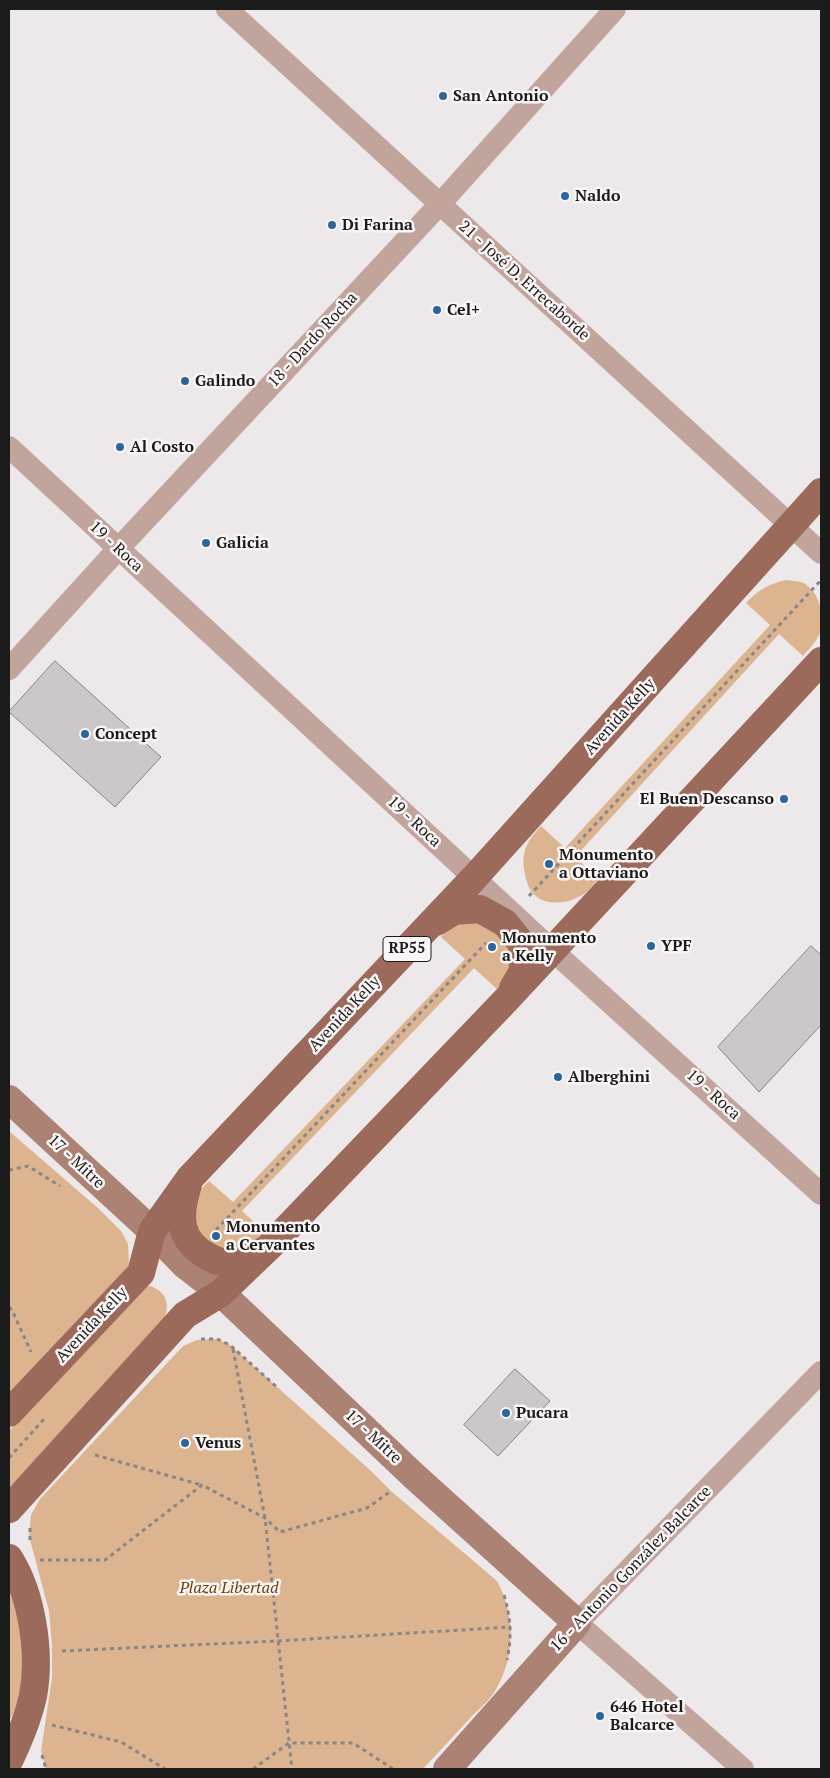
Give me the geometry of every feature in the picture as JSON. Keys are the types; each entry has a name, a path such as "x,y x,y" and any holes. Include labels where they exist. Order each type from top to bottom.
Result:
{"main road":[{"name":"Avenida Kelly","path":"9,1414 141,1272 152,1231 189,1179 474,878 821,492"},
{"path":"20,1516 185,1315 221,1293 269,1247 506,1000 821,661"},
{"path":"428,927 454,912 480,909 509,918 522,944 523,971 506,1000"},
{"path":"189,1179 182,1204 182,1225 187,1239 197,1251 218,1262 238,1263 269,1247"},
{"path":"9,1761 21,1737 33,1695 36,1652 30,1609 15,1568 25,1554"}],"street":[{"name":"21 - José D. Errecaborde","path":"227,9 821,553"},
{"name":"18 - Dardo Rocha","path":"9,669 118,549 440,204 615,9"},
{"name":"19 - Roca","path":"9,447 474,878 509,918 552,950 821,1194"},
{"name":"17 - Mitre","path":"9,1099 152,1231 185,1265 221,1293 414,1476 742,1769"},
{"name":"16 - Antonio González Balcarce","path":"447,1769 577,1623 821,1372"}],"path":[{"path":"197,1251 509,918 821,580"},
{"path":"9,1170 28,1166 67,1190"},
{"path":"9,1308 12,1310 35,1360"},
{"path":"198,1340 217,1339 233,1348 284,1393"},
{"path":"233,1348 265,1518 292,1769"},
{"path":"9,1458 48,1415"},
{"path":"93,1454 202,1485 265,1518 280,1532 367,1508 392,1491 386,1486"},
{"path":"20,1516 29,1536 25,1554 105,1560 202,1485"},
{"path":"500,1588 510,1618 510,1643 506,1661"},
{"path":"36,1652 510,1627"},
{"path":"44,1723 121,1742 165,1769"},
{"path":"253,1769 289,1743 353,1743 393,1769"},
{"path":"41,1751 46,1769"}],"green space":[{"path":"786,580 801,582 807,585 819,602 822,624 820,634 814,644 803,656 779,634 575,857 598,879 589,890 568,901 544,901 538,897 528,886 524,865 525,849 532,837 541,826 565,848 770,625 746,603 764,588"},
{"path":"481,914 517,952 498,990 474,968 242,1211 266,1233 240,1254 200,1248 191,1207 197,1193 209,1181 233,1202 465,959 441,937 452,925"},
{"path":"9,1131 99,1209 121,1231 128,1244 129,1264 123,1278 9,1400"},
{"path":"150,1286 163,1294 165,1298 167,1307 165,1317 9,1487 9,1431 132,1293 143,1287"},
{"name":"Plaza Libertad","path":"217,1339 230,1345 391,1491 497,1581 507,1607 511,1636 507,1664 502,1678 490,1698 423,1769 46,1769 41,1751 52,1678 52,1645 49,1611 29,1536 31,1515 40,1499 183,1346 197,1340"},
{"path":"9,1581 19,1617 23,1659 21,1687 15,1711 9,1721"}],"building":[{"name":"Concept","path":"55,661 161,757 115,807 9,712"},
{"path":"811,946 821,955 821,1025 759,1092 718,1047"},
{"name":"Pucara","path":"515,1369 550,1401 498,1456 464,1425"}],"place":[{"name":"San Antonio","path":"443,96"},
{"name":"Naldo","path":"565,196"},
{"name":"Di Farina","path":"332,225"},
{"name":"Cel+","path":"437,310"},
{"name":"Galindo","path":"185,381"},
{"name":"Al Costo","path":"120,447"},
{"name":"Galicia","path":"206,543"},
{"name":"Concept","path":"85,734"},
{"name":"El Buen Descanso","path":"784,799"},
{"name":"Monumento a Ottaviano","path":"549,864"},
{"name":"YPF","path":"651,946"},
{"name":"Monumento a Kelly","path":"492,947"},
{"name":"Alberghini","path":"558,1077"},
{"name":"Monumento a Cervantes","path":"216,1236"},
{"name":"Pucara","path":"506,1413"},
{"name":"Venus","path":"185,1443"},
{"name":"646 Hotel Balcarce","path":"600,1716"}]}
